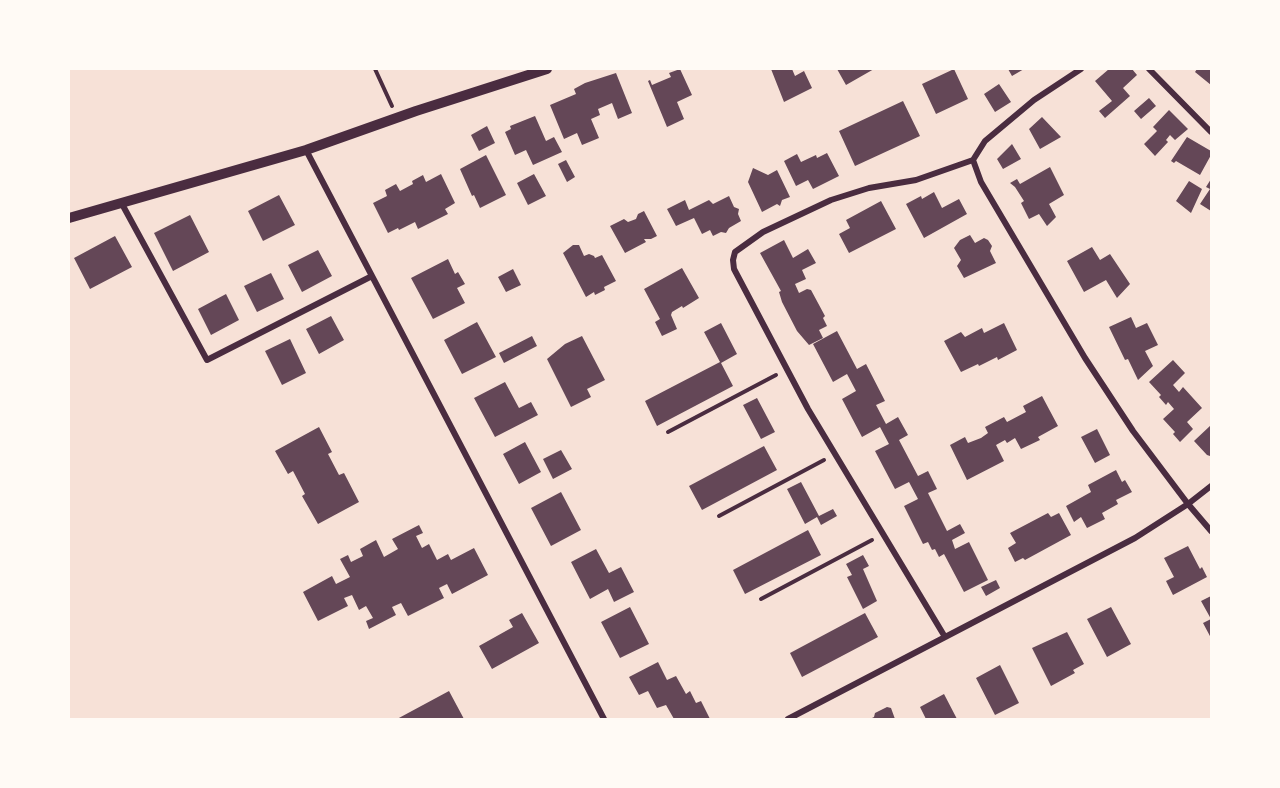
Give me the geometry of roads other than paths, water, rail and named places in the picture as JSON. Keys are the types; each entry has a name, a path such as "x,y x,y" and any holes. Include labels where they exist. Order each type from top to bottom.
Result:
{"street":[{"path":"69,218 306,150 398,117 547,69"},
{"path":"945,637 835,454 787,369 734,268 733,260 735,252 763,232 831,200 869,188 916,180 973,160 985,141 1034,100 1081,69"},
{"path":"1149,69 1211,132"},
{"path":"306,150 604,719"},
{"path":"973,160 981,182 1085,358 1133,430 1211,531"},
{"path":"122,204 207,360 372,276"},
{"path":"788,719 1135,538 1188,504 1211,486"}]}
